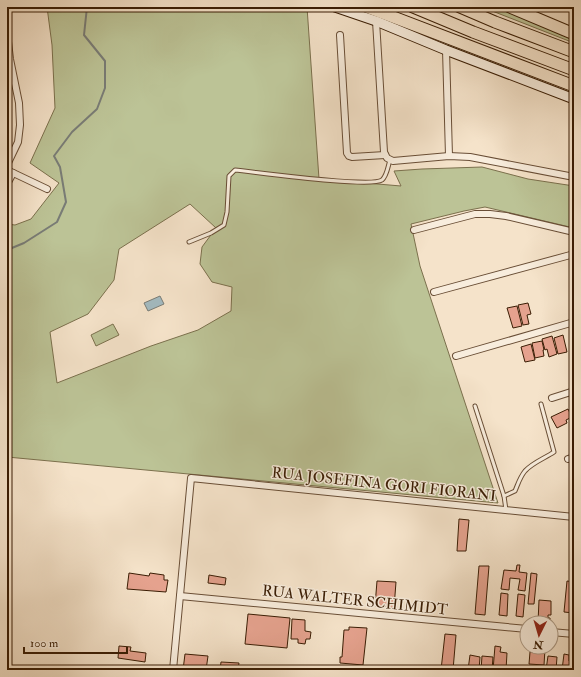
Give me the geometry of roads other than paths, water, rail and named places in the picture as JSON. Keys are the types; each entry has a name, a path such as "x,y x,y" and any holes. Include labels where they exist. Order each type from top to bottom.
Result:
{"highway":[{"path":"367,7 574,86"},
{"path":"413,7 473,32 574,70"},
{"path":"460,7 574,52"},
{"path":"510,7 574,34"}],"street":[{"path":"335,7 574,99"},
{"path":"376,22 384,152 388,158 393,161 449,156 470,157 574,177"},
{"path":"7,33 10,59 19,104 20,125 18,142 7,165"},
{"path":"340,35 347,153 352,157 388,158"},
{"path":"446,50 449,156"},
{"path":"7,184 10,172 47,189"},
{"path":"414,230 475,214 490,214 506,216 574,232"},
{"path":"434,292 574,254"},
{"path":"456,356 574,322"},
{"path":"552,398 574,391"},
{"name":"RUA JOSEFINA GORI FIORANI","path":"180,596 192,478 574,516"},
{"path":"173,670 180,596"},
{"name":"RUA WALTER SCHIMIDT","path":"180,596 519,628"},
{"path":"559,633 574,634"}],"lane":[{"path":"188,242 211,233 224,225 227,212 229,176 235,170 319,179 371,182 381,180 383,178 386,173 388,158"},
{"path":"504,496 515,491 525,471 554,452 541,404"},
{"path":"475,406 504,496 506,510"}],"water":[{"path":"160,296 164,304 148,311 144,303"}],"waterway":[{"path":"7,250 24,243 57,222 66,202 60,167 54,156 72,132 97,109 105,88 105,61 84,35 87,7"}]}
